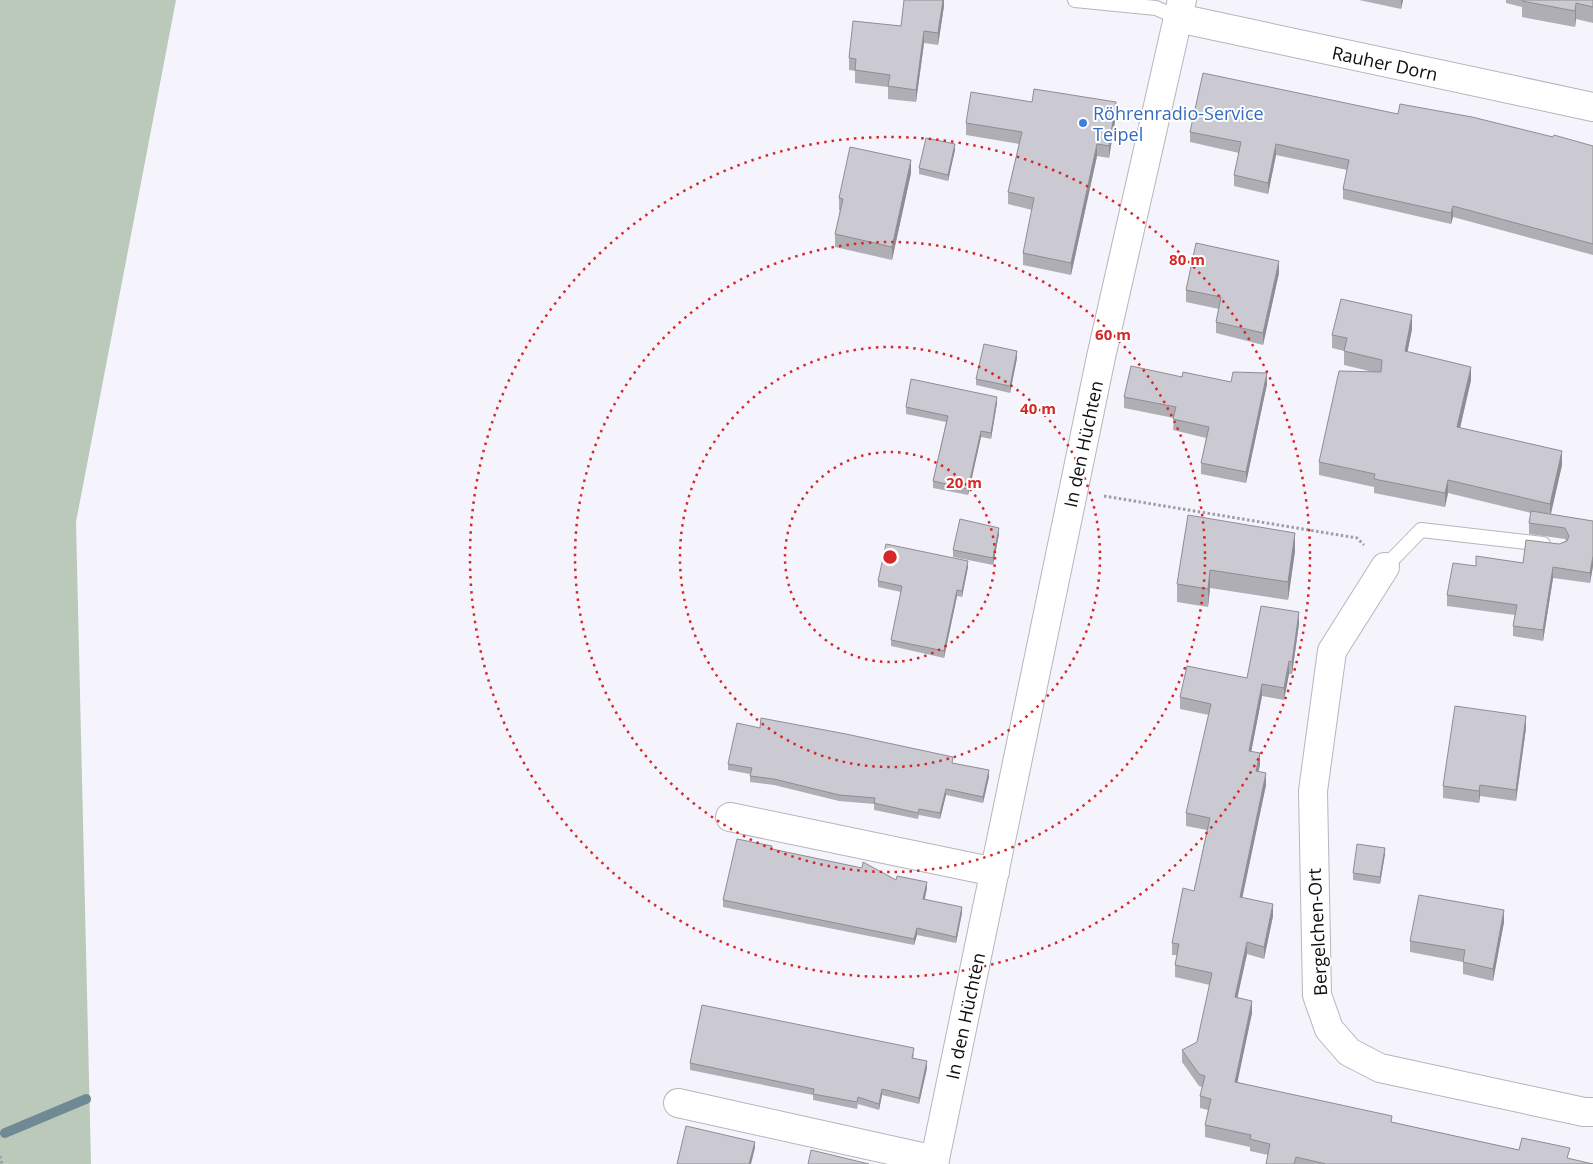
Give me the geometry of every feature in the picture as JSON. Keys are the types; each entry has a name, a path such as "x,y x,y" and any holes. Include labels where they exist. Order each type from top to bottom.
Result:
{"street":[{"name":"Rauher Dorn","path":"1180,9 1593,107"},
{"name":"In den Hüchten","path":"678,1103 935,1162 1104,347 1180,9"},
{"name":"Bergelchen-Ort","path":"1385,567 1332,651 1313,791 1317,995 1329,1029 1349,1052 1380,1068 1584,1112 1593,1112"},
{"path":"730,817 995,872"}],"lane":[{"path":"1075,0 1180,9"},
{"path":"1385,567 1421,530 1560,546"}],"path":[{"path":"1074,491 1357,538 1385,567"},
{"path":"0,1156 2,1164"}],"green space":[{"path":"0,0 176,0 76,522 91,1164 0,1164"}],"building":[{"path":"904,0 943,0 938,33 924,31 916,90 888,86 890,75 855,70 856,59 849,58 853,21 901,26"},
{"path":"1522,0 1593,0 1593,7 1576,3 1575,11"},
{"path":"1203,73 1398,114 1400,104 1472,117 1553,137 1554,135 1593,146 1593,244 1453,206 1451,213 1343,189 1349,160 1276,144 1268,183 1234,175 1241,142 1190,132"},
{"path":"1034,89 1116,102 1109,146 1097,144 1071,263 1023,253 1034,198 1008,192 1022,132 966,123 971,92 1032,102"},
{"path":"926,138 955,144 948,175 919,168"},
{"path":"850,147 911,160 892,247 835,234 843,199 839,198"},
{"path":"1196,243 1279,261 1263,333 1216,322 1221,297 1186,290"},
{"path":"1341,299 1412,315 1405,351 1471,367 1457,427 1562,451 1550,504 1448,480 1445,493 1374,479 1375,474 1319,462 1339,371 1381,372 1382,360 1344,351 1347,338 1332,335"},
{"path":"984,344 1017,351 1010,386 976,379"},
{"path":"1131,366 1182,377 1183,372 1231,382 1233,372 1267,373 1246,472 1201,463 1209,427 1173,419 1176,407 1124,397"},
{"path":"911,379 997,397 991,433 981,431 968,489 933,481 948,416 906,407"},
{"path":"1531,511 1593,521 1593,556 1590,573 1553,567 1543,630 1513,626 1517,605 1447,595 1453,563 1476,566 1476,556 1523,563 1526,540 1559,544 1567,541 1569,536 1565,528 1529,523"},
{"path":"1188,515 1295,533 1288,582 1210,570 1208,589 1177,584"},
{"path":"960,519 999,528 993,558 953,550"},
{"path":"886,544 968,561 962,591 957,590 944,651 891,640 902,586 878,581"},
{"path":"1261,606 1299,612 1292,662 1289,661 1284,688 1262,684 1249,751 1260,753 1256,771 1266,773 1240,897 1273,904 1264,947 1247,942 1235,997 1252,1001 1235,1082 1392,1116 1391,1122 1519,1150 1522,1138 1570,1148 1567,1158 1593,1164 1326,1164 1296,1157 1294,1164 1266,1164 1270,1144 1250,1139 1251,1135 1205,1125 1211,1099 1200,1096 1205,1076 1199,1074 1182,1050 1197,1042 1212,973 1175,965 1179,944 1172,943 1183,888 1194,891 1210,818 1186,813 1211,704 1180,697 1187,666 1247,678"},
{"path":"1455,706 1526,716 1516,790 1480,785 1479,791 1443,786"},
{"path":"761,718 953,757 952,763 989,770 983,797 946,789 940,813 919,809 918,813 874,803 875,798 839,795 774,779 750,776 752,768 728,764 737,723 760,728"},
{"path":"737,839 772,846 772,849 862,868 863,862 896,880 897,876 927,882 923,899 962,907 956,937 917,928 914,939 723,900"},
{"path":"1357,844 1385,848 1380,877 1353,873"},
{"path":"1419,895 1504,910 1493,969 1463,962 1465,950 1410,941"},
{"path":"702,1005 914,1048 912,1058 927,1061 919,1098 882,1089 879,1104 858,1097 857,1102 813,1094 814,1089 690,1063"},
{"path":"686,1126 755,1142 749,1164 677,1164"},
{"path":"811,1150 869,1164 808,1164"}],"waterway":[{"path":"5,1133 86,1099"}],"place":[{"name":"Röhrenradio-Service Teipel","path":"1083,123"}]}
